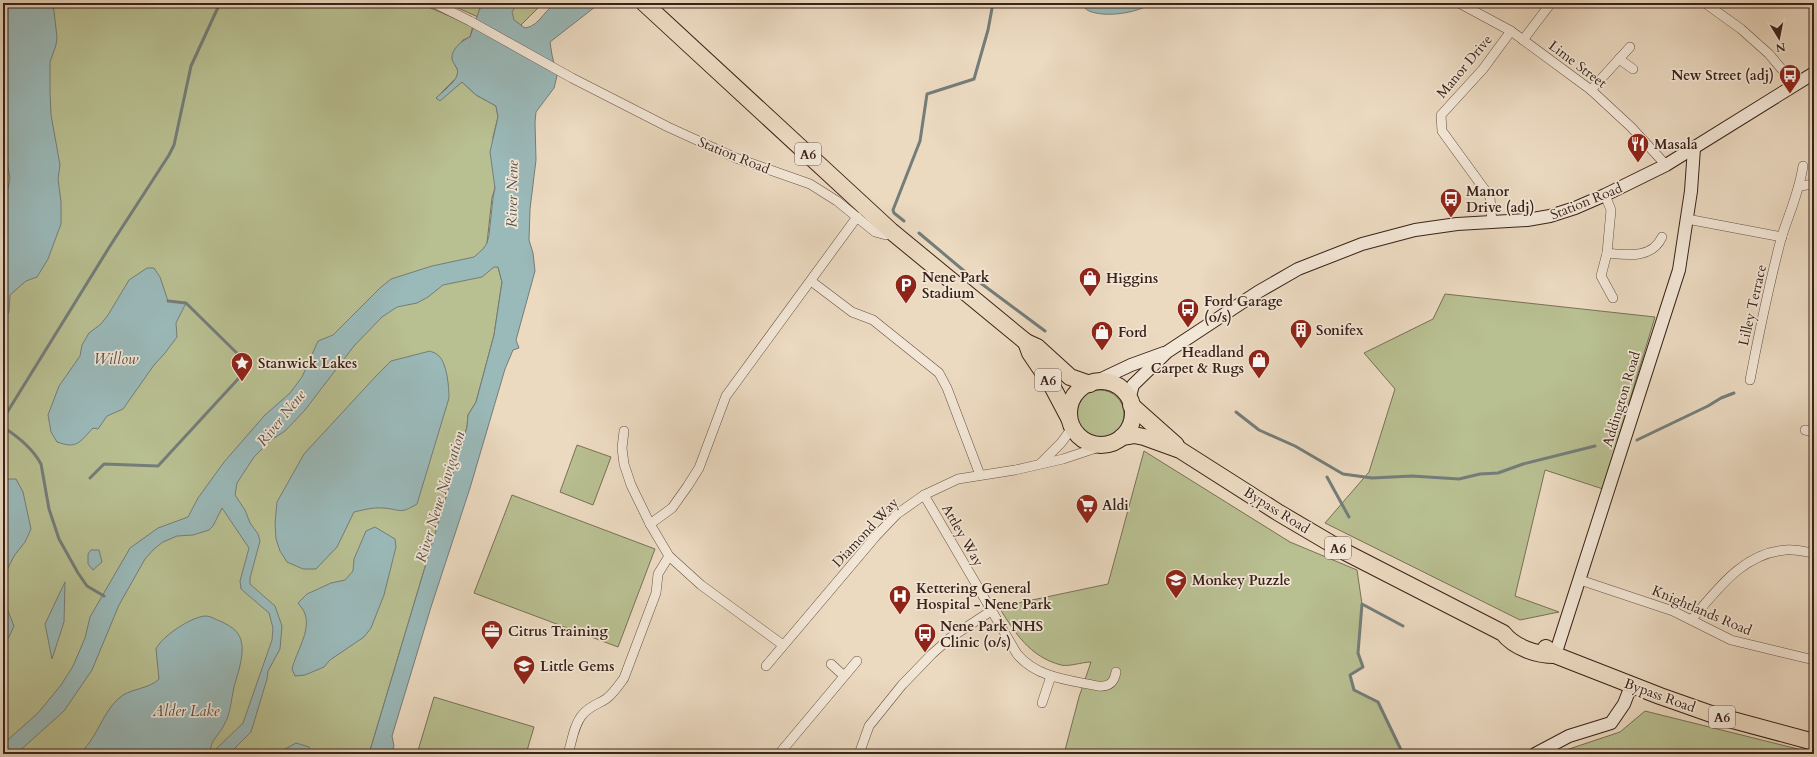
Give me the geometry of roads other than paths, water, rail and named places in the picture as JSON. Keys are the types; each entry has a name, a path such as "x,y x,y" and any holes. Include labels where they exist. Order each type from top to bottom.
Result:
{"highway":[{"name":"A6","path":"644,3 891,231 1026,342 1037,347 1070,377 1092,383"},
{"name":"A6","path":"1026,342 1030,353 1051,384 1071,423"},
{"path":"1105,382 1115,385 1123,391 1130,402 1132,420 1128,430 1122,438 1105,445 1094,445 1084,440 1071,423 1069,408 1072,399 1078,391 1092,383 1105,382"},
{"name":"Bypass Road","path":"1130,402 1180,450 1279,513 1347,553 1503,633 1509,640 1540,655 1555,655 1631,686 1714,715 1814,742"},
{"name":"Bypass Road","path":"1122,438 1134,435 1144,437 1180,450"}],"main road":[{"name":"Station Road","path":"1130,402 1133,385 1168,352 1258,292 1298,269 1320,259 1362,244 1415,230 1457,224 1492,223 1550,216 1575,208 1666,165 1814,73"},
{"name":"Addington Road","path":"1555,655 1679,270 1694,148"},
{"name":"Station Road","path":"1092,383 1131,365 1168,352"},
{"path":"1535,754 1569,736 1611,723 1624,704 1631,686"}],"street":[{"name":"Station Road","path":"434,3 470,21 572,78 668,127 736,158 810,184 838,201 880,235 886,235 891,231"},
{"name":"Lime Street","path":"1459,3 1511,31 1591,90 1631,127 1666,165"},
{"path":"1523,40 1551,3"},
{"path":"1705,3 1741,29 1769,54 1795,85"},
{"name":"Manor Drive","path":"1492,223 1490,197 1442,131 1441,115 1483,69 1511,31"},
{"path":"1591,90 1630,46"},
{"path":"1619,58 1633,69"},
{"name":"Lilley Terrace","path":"1750,380 1782,237 1800,186 1803,166"},
{"path":"1800,186 1814,184"},
{"path":"1605,195 1611,210 1607,253 1601,276 1612,298"},
{"path":"650,524 672,508 687,487 699,468 726,396 811,282 857,217"},
{"path":"1686,219 1782,237"},
{"path":"1607,253 1633,256 1646,252 1659,244 1662,237"},
{"path":"811,282 852,312 873,320 939,373 947,388 980,475"},
{"name":"Diamond Way","path":"1041,463 1061,443 1071,423"},
{"path":"624,431 622,448 624,464 631,485 650,524 669,556 701,585 783,645"},
{"name":"Diamond Way","path":"766,666 876,536 898,514 924,495 958,479 1015,470 1063,459 1105,445"},
{"name":"Attley Way","path":"924,495 991,611 1017,654 1025,664 1035,670 1051,676 1105,687 1111,684 1115,679 1116,672"},
{"path":"1692,619 1724,581 1756,557 1771,552 1788,550 1814,553"},
{"path":"568,754 576,727 582,714 592,705 606,699 616,690 624,678 656,593 658,574 669,556"},
{"name":"Knightlands Road","path":"1580,580 1673,610 1732,640 1814,660"},
{"path":"859,754 869,726 910,677 950,638 991,611"},
{"path":"781,753 857,661"},
{"path":"831,664 844,676"},
{"path":"1042,703 1051,676"}],"water":[{"path":"3,3 53,3 57,37 50,62 50,92 51,115 60,165 58,179 61,202 61,224 48,259 37,277 26,281 10,295 9,312 3,320 3,193 8,189 10,178 3,141"},
{"path":"486,3 517,3 512,12 514,20 525,28 535,24 550,8 559,3 600,3 550,42 557,76 554,88 536,112 536,160 530,209 529,240 533,253 535,271 516,340 519,348 513,350 505,369 470,488 431,607 392,736 394,746 391,754 369,754 467,427 468,415 476,402 494,335 502,282 498,267 494,267 482,277 443,285 428,297 417,303 397,307 382,317 354,346 305,410 285,431 271,440 254,457 237,483 235,495 245,510 250,523 258,534 260,541 250,578 250,584 275,606 282,626 280,649 268,671 251,732 229,754 79,754 90,741 112,705 122,695 155,683 159,679 156,649 159,644 170,633 185,623 200,617 210,617 231,627 238,633 242,647 241,662 228,716 213,741 211,751 215,750 243,723 272,640 273,628 269,613 241,589 240,581 249,548 222,508 213,526 209,530 193,535 177,536 163,542 145,559 119,605 92,670 64,711 16,754 3,754 3,744 38,713 61,685 73,666 85,638 90,617 130,548 158,528 188,517 198,498 224,462 265,415 290,393 302,377 318,341 333,335 391,279 432,266 474,257 487,243 495,188 490,152 498,117 496,106 476,95 462,82 440,101 436,98 456,78 458,73 452,60 453,51 464,40 470,37 480,8 485,7"},
{"path":"1079,3 1153,3 1130,12 1104,14 1089,11"},
{"name":"Willow","path":"147,268 154,268 160,277 168,301 186,303 176,323 177,337 154,365 123,409 107,416 98,429 93,428 81,441 73,445 57,442 51,432 48,415 59,386 80,356 82,345 89,333 101,324 108,315 129,280"},
{"path":"430,351 438,355 444,363 448,381 449,398 417,504 403,510 376,508 354,512 337,547 316,569 303,569 287,562 280,551 276,539 275,523 277,502 304,454 391,361"},
{"path":"4,479 16,479 23,492 31,529 25,542 14,556 3,578"},
{"path":"375,527 395,539 396,547 384,595 371,628 364,637 330,660 324,667 305,675 295,676 292,669 305,634 306,627 305,614 298,603 307,594 331,583 345,580 353,571 354,559 366,531"},
{"path":"91,550 99,550 102,562 93,570 88,564 88,554"},
{"path":"65,582 64,622 52,659 45,624"},
{"path":"3,598 14,626 9,637 3,642"},
{"path":"296,743 309,747 314,754 276,754"}],"waterway":[{"path":"3,419 110,246 169,155 174,145 191,66 220,3"},
{"path":"904,221 894,213 893,210 920,141 927,94 974,79 988,30 993,3"},
{"path":"919,233 963,270 1045,331"},
{"path":"90,478 104,464 158,466 250,366 186,303 168,301"},
{"path":"1637,440 1734,393"},
{"path":"1236,412 1259,430 1295,446 1343,474 1372,478 1412,476 1459,479 1480,474 1498,473 1523,464 1595,446"},
{"path":"3,427 14,434 38,458 41,464 49,509 59,539 87,586 104,596"},
{"path":"1327,477 1349,517"},
{"path":"1403,626 1362,604 1358,653 1363,667 1350,675 1354,690 1378,702 1403,754"}],"place":[{"name":"New Street (adj)","path":"1790,94"},
{"name":"Masala","path":"1638,164"},
{"name":"Manor Drive (adj)","path":"1451,218"},
{"name":"Higgins","path":"1090,298"},
{"name":"Nene Park Stadium","path":"906,304"},
{"name":"Ford Garage (o/s)","path":"1188,328"},
{"name":"Sonifex","path":"1301,350"},
{"name":"Ford","path":"1102,352"},
{"name":"Headland Carpet & Rugs","path":"1259,380"},
{"name":"Stanwick Lakes","path":"242,382"},
{"name":"Aldi","path":"1087,524"},
{"name":"Monkey Puzzle","path":"1176,600"},
{"name":"Kettering General Hospital - Nene Park","path":"900,616"},
{"name":"Citrus Training","path":"492,650"},
{"name":"Nene Park NHS Clinic (o/s)","path":"925,654"},
{"name":"Little Gems","path":"524,686"}],"water label":[{"name":"River Nene","path":"512,194"},
{"name":"River Nene","path":"281,418"},
{"name":"River Nene Navigation","path":"440,497"},
{"name":"Alder Lake","path":"186,711"}]}
